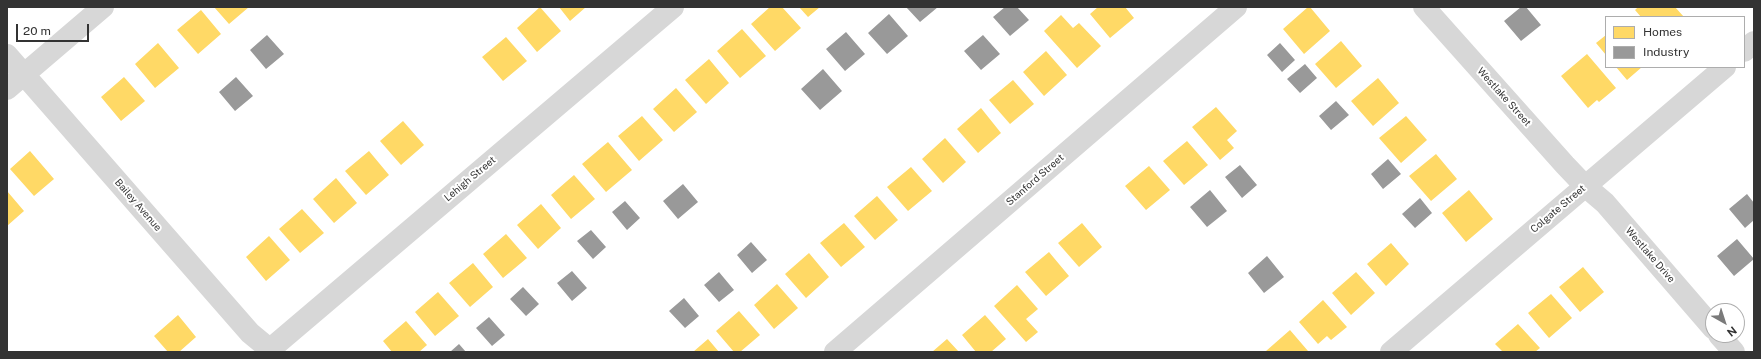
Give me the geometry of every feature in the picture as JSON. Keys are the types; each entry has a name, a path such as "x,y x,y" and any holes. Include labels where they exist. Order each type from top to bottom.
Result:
{"street":[{"path":"7,89 103,7"},
{"name":"Lehigh Street","path":"270,351 673,7"},
{"name":"Stanford Street","path":"834,352 1236,7"},
{"name":"Westlake Street","path":"1424,7 1585,186"},
{"path":"1745,50 1754,42"},
{"name":"Bailey Avenue","path":"7,55 250,333 270,351"},
{"name":"Colgate Street","path":"1391,352 1724,68"},
{"name":"Westlake Drive","path":"1585,186 1605,203 1705,319"},
{"path":"1726,343 1734,352"}],"building: Homes":[{"path":"214,7 249,7 229,24"},
{"path":"540,7 561,31 537,52 517,28"},
{"path":"559,7 586,7 570,21"},
{"path":"770,7 782,7 801,28 775,51 751,24"},
{"path":"799,7 820,7 808,17"},
{"path":"1098,7 1125,7 1134,18 1110,38 1090,14"},
{"path":"1308,7 1310,7 1330,31 1304,54 1283,29"},
{"path":"1638,7 1675,7 1683,16 1640,16 1635,10"},
{"path":"201,10 221,34 198,54 177,30"},
{"path":"1061,15 1073,28 1079,23 1101,46 1077,68 1044,31"},
{"path":"742,29 766,56 740,78 717,51"},
{"path":"1605,36 1605,54 1596,43"},
{"path":"506,37 527,61 503,81 482,57"},
{"path":"1341,41 1362,66 1336,88 1315,64"},
{"path":"158,43 179,68 155,88 135,64"},
{"path":"1046,51 1067,75 1044,96 1023,72"},
{"path":"1587,54 1616,88 1599,102 1597,100 1588,108 1561,76"},
{"path":"709,59 729,83 706,104 685,80"},
{"path":"1617,68 1641,68 1627,80"},
{"path":"124,77 145,101 121,121 101,97"},
{"path":"1378,78 1399,103 1373,126 1351,101"},
{"path":"1013,80 1034,104 1010,124 989,100"},
{"path":"676,88 697,112 674,132 653,109"},
{"path":"1216,107 1237,131 1227,140 1234,148 1220,160 1192,127"},
{"path":"981,108 1001,133 978,153 957,129"},
{"path":"642,116 663,140 639,161 618,136"},
{"path":"1406,116 1427,140 1401,163 1379,138"},
{"path":"403,121 424,145 401,165 380,141"},
{"path":"945,138 966,162 943,183 922,159"},
{"path":"1187,141 1208,165 1184,185 1163,161"},
{"path":"608,142 632,170 606,192 582,164"},
{"path":"30,151 54,179 34,196 10,169"},
{"path":"369,151 389,175 366,195 345,171"},
{"path":"1436,154 1457,179 1431,201 1409,176"},
{"path":"1149,166 1170,190 1146,210 1125,186"},
{"path":"911,167 932,191 908,211 887,187"},
{"path":"574,175 595,199 571,219 551,195"},
{"path":"336,178 357,203 334,223 313,199"},
{"path":"1469,190 1493,219 1466,242 1442,213"},
{"path":"7,191 24,211 7,226"},
{"path":"877,196 898,220 875,240 854,216"},
{"path":"541,204 561,228 538,249 517,225"},
{"path":"302,209 324,233 300,253 279,229"},
{"path":"844,223 865,247 841,267 820,243"},
{"path":"1082,223 1102,247 1079,267 1058,243"},
{"path":"506,234 527,258 503,278 483,254"},
{"path":"269,236 290,260 266,281 246,257"},
{"path":"1391,243 1409,264 1386,286 1367,264"},
{"path":"1049,252 1069,276 1046,296 1025,272"},
{"path":"809,253 829,277 806,298 785,274"},
{"path":"473,263 493,287 470,307 449,283"},
{"path":"1583,267 1604,292 1580,312 1559,287"},
{"path":"1356,272 1375,293 1351,315 1332,293"},
{"path":"777,284 798,308 774,329 754,305"},
{"path":"1017,285 1038,309 1026,319 1038,332 1026,342 994,306"},
{"path":"438,292 459,316 435,336 415,312"},
{"path":"1551,294 1572,318 1549,338 1528,313"},
{"path":"1323,300 1347,327 1331,340 1327,336 1318,344 1299,322"},
{"path":"739,311 760,335 740,352 734,352 716,331"},
{"path":"178,315 196,337 179,352 168,352 154,336"},
{"path":"985,315 1006,339 991,352 976,352 962,335"},
{"path":"406,321 427,345 419,352 392,352 383,341"},
{"path":"1518,324 1540,348 1535,352 1503,352 1495,344"},
{"path":"1290,330 1308,351 1266,351"},
{"path":"708,339 719,352 693,352"},
{"path":"947,339 959,352 932,352"}],"building: Industry":[{"path":"906,7 938,7 920,22"},
{"path":"1005,7 1017,7 1029,20 1010,36 993,17"},
{"path":"1521,7 1526,7 1541,25 1521,41 1504,21"},
{"path":"889,14 908,36 887,54 868,33"},
{"path":"846,32 865,54 845,71 826,49"},
{"path":"267,35 284,54 266,69 250,50"},
{"path":"983,35 1000,54 981,70 964,51"},
{"path":"1280,43 1295,60 1282,72 1267,55"},
{"path":"1305,64 1317,78 1300,93 1287,79"},
{"path":"823,69 842,91 820,110 801,89"},
{"path":"236,77 253,96 235,111 219,92"},
{"path":"1336,101 1349,115 1331,130 1319,116"},
{"path":"1388,159 1401,174 1383,189 1371,174"},
{"path":"1240,165 1257,185 1242,198 1225,177"},
{"path":"683,184 698,202 678,219 663,201"},
{"path":"1210,190 1227,211 1207,227 1190,207"},
{"path":"1747,194 1754,203 1754,220 1745,228 1729,209"},
{"path":"1420,198 1432,213 1415,228 1402,214"},
{"path":"625,201 640,218 627,230 612,212"},
{"path":"591,230 606,247 593,259 577,241"},
{"path":"1737,239 1754,259 1734,276 1717,256"},
{"path":"751,242 767,260 752,273 737,255"},
{"path":"1267,256 1284,277 1264,293 1248,273"},
{"path":"572,271 587,288 572,301 557,283"},
{"path":"719,272 734,290 719,302 704,285"},
{"path":"523,287 539,304 526,316 510,299"},
{"path":"684,298 699,316 685,328 669,311"},
{"path":"489,317 505,335 492,346 476,328"},
{"path":"459,344 466,352 450,352"}]}
